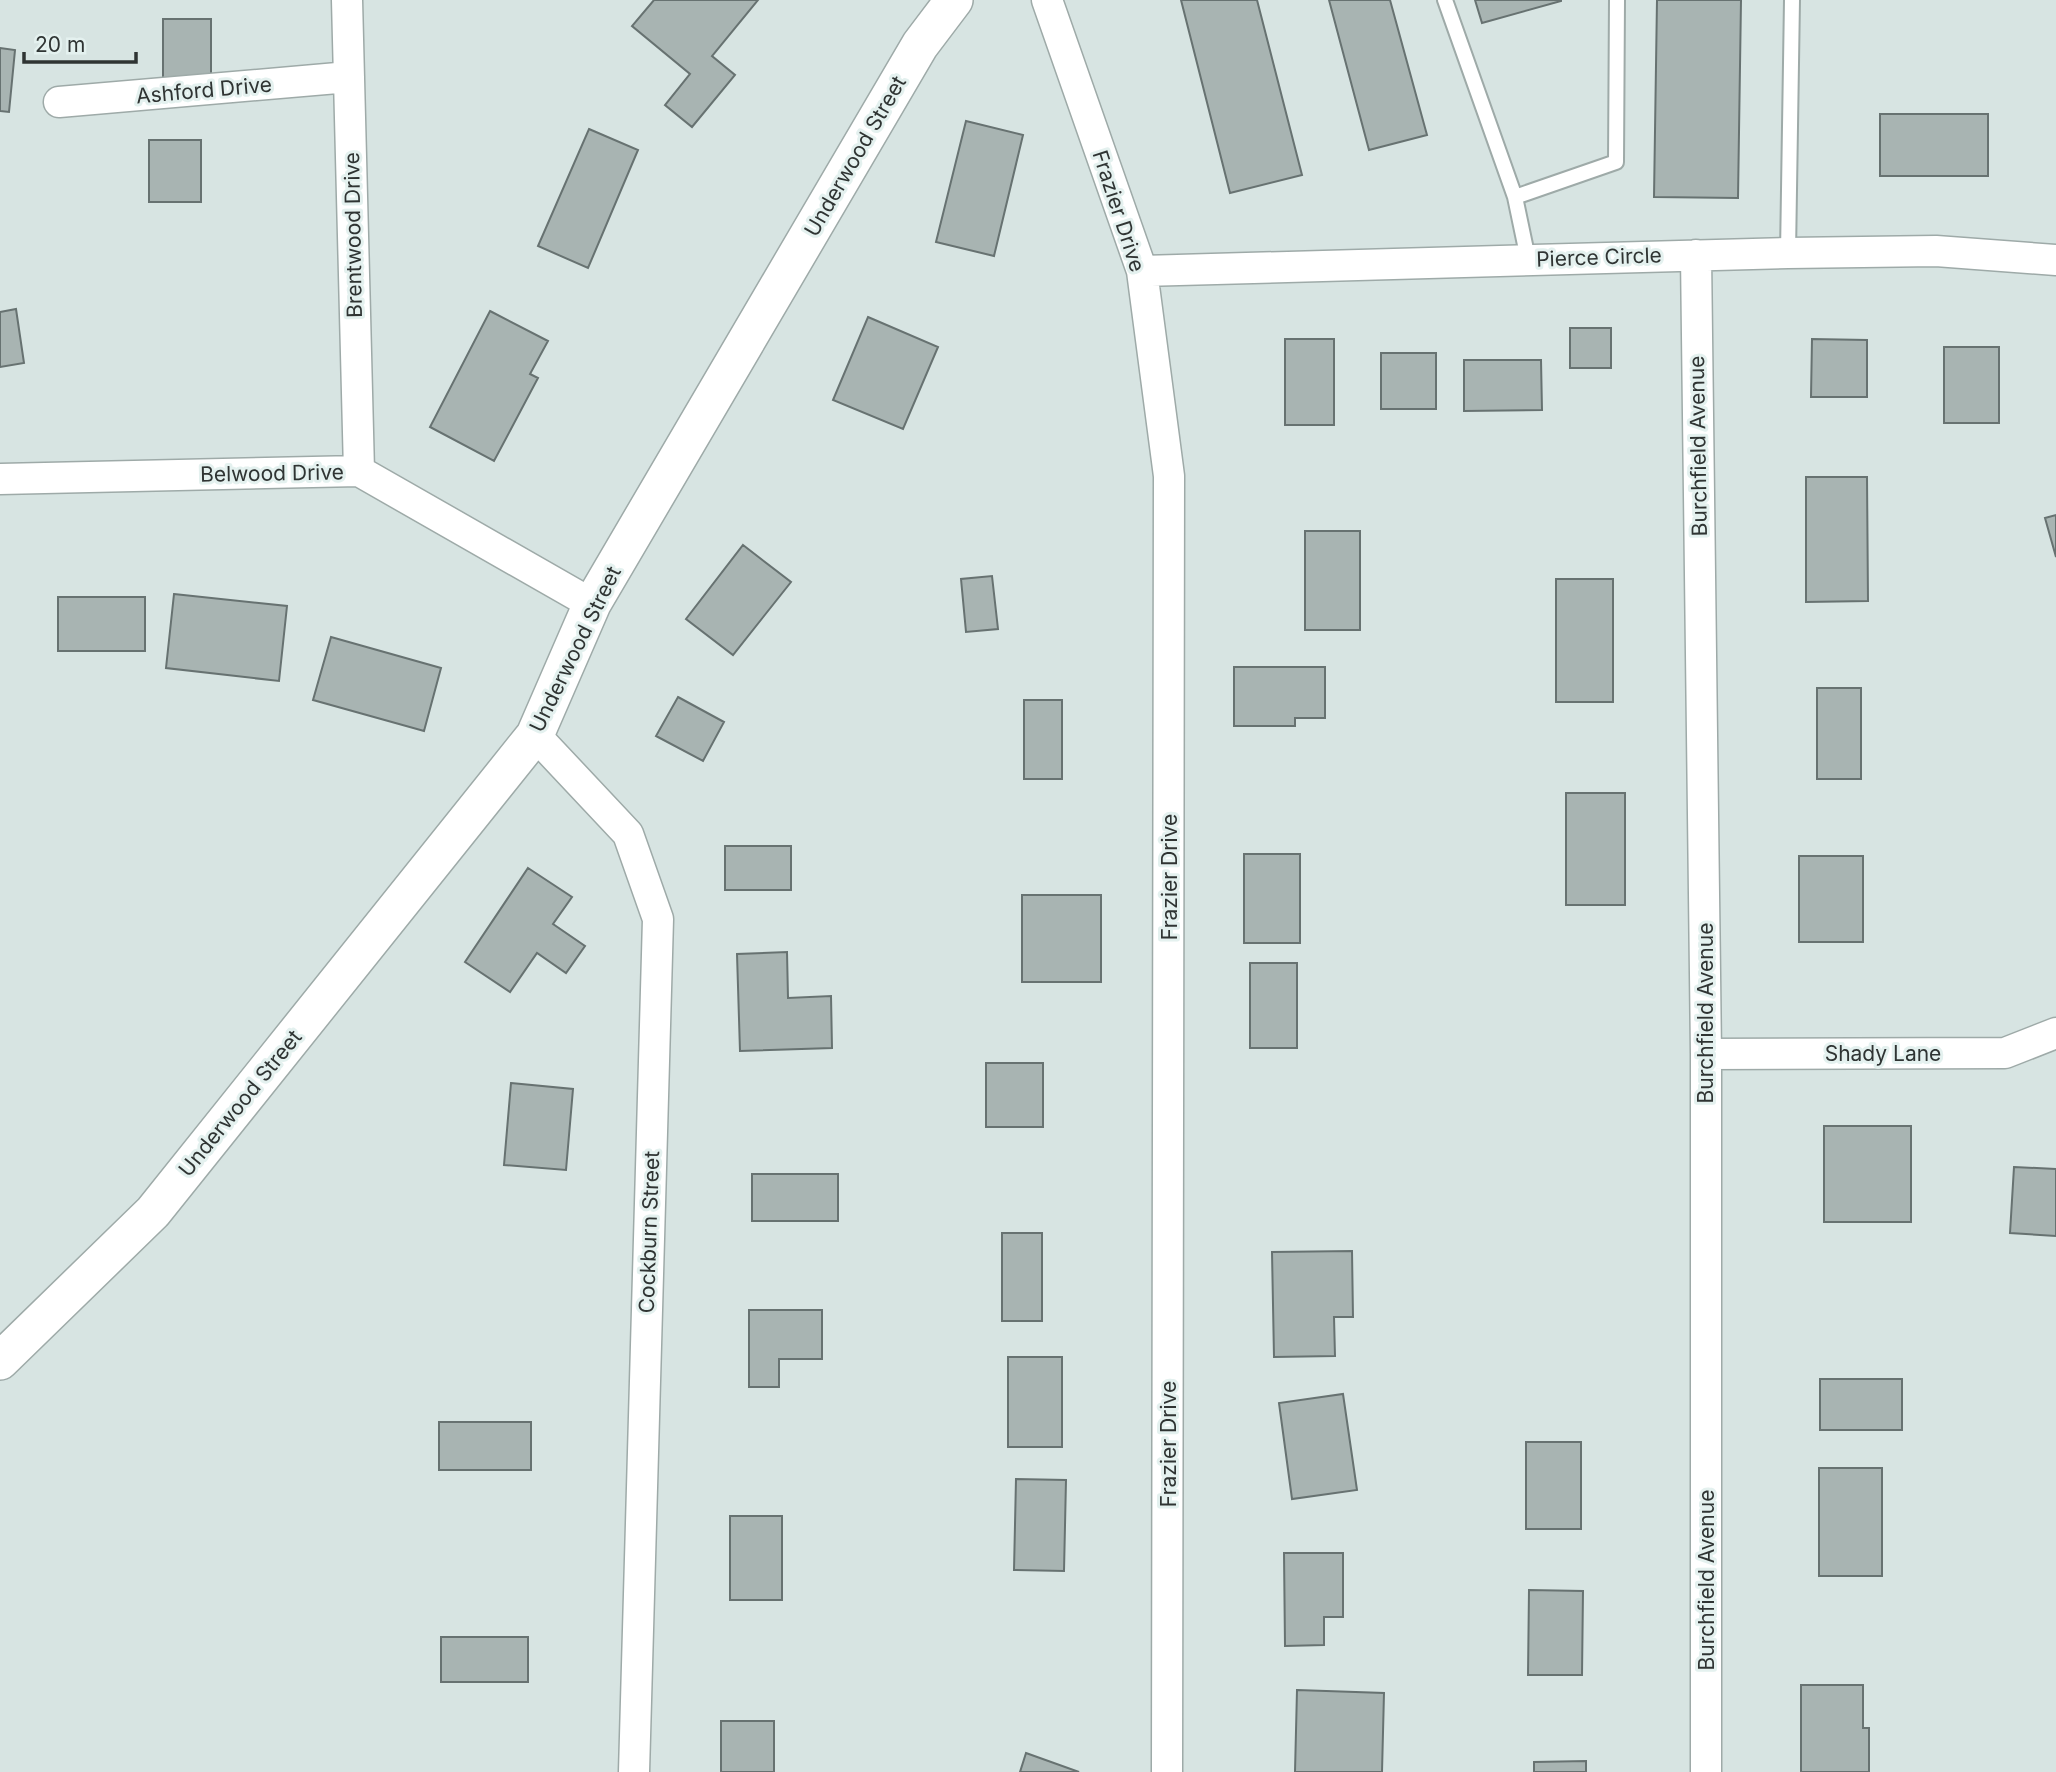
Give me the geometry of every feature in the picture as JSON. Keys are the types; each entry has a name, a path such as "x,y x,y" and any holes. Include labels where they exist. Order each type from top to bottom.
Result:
{"street":[{"name":"Brentwood Drive","path":"347,0 359,471"},
{"name":"Underwood Street","path":"0,1361 153,1212 535,735 592,604 920,45 954,0"},
{"name":"Frazier Drive","path":"1047,0 1142,271 1169,476 1167,1772"},
{"name":"Ashford Drive","path":"59,102 349,77"},
{"name":"Pierce Circle","path":"1142,271 1696,254 1936,251 2056,260"},
{"name":"Burchfield Avenue","path":"1696,254 1706,1054 1706,1772"},
{"name":"Belwood Drive","path":"0,479 359,471 592,604"},
{"name":"Cockburn Street","path":"535,735 628,834 657,919 634,1772"},
{"name":"Shady Lane","path":"1706,1054 2005,1053 2056,1033"}],"lane":[{"path":"1445,0 1515,197 1528,260"},
{"path":"1515,197 1616,162 1618,0"},
{"path":"1788,253 1792,0"}],"building":[{"path":"654,0 758,0 712,56 735,75 692,127 665,105 690,74 632,26"},
{"path":"1181,0 1257,0 1302,175 1230,193"},
{"path":"1329,0 1390,0 1427,135 1369,150"},
{"path":"1475,0 1561,0 1561,1 1482,23"},
{"path":"1657,0 1741,0 1738,198 1654,197"},
{"path":"163,19 211,19 211,82 163,82"},
{"path":"0,48 15,50 9,112 0,111"},
{"path":"1880,114 1988,114 1988,176 1880,176"},
{"path":"966,121 1023,135 994,256 936,242"},
{"path":"589,129 638,150 588,268 538,246"},
{"path":"149,140 201,140 201,202 149,202"},
{"path":"16,309 24,363 0,367 0,312"},
{"path":"490,311 548,341 530,374 538,378 494,461 430,427"},
{"path":"868,317 938,347 903,429 833,400"},
{"path":"1570,328 1611,328 1611,368 1570,368"},
{"path":"1285,339 1334,339 1334,425 1285,425"},
{"path":"1812,339 1867,340 1867,397 1811,397"},
{"path":"1944,347 1999,347 1999,423 1944,423"},
{"path":"1381,353 1436,353 1436,409 1381,409"},
{"path":"1464,360 1541,360 1542,410 1464,411"},
{"path":"1806,477 1867,477 1868,601 1806,602"},
{"path":"2056,515 2056,557 2045,518"},
{"path":"1305,531 1360,531 1360,630 1305,630"},
{"path":"743,545 791,582 733,655 686,619"},
{"path":"992,576 998,629 966,632 961,579"},
{"path":"1556,579 1613,579 1613,702 1556,702"},
{"path":"174,594 287,606 279,681 166,668"},
{"path":"58,597 145,597 145,651 58,651"},
{"path":"331,637 441,668 424,731 313,700"},
{"path":"1234,667 1325,667 1325,718 1295,718 1295,726 1234,726"},
{"path":"1817,688 1861,688 1861,779 1817,779"},
{"path":"678,697 724,722 703,761 656,736"},
{"path":"1024,700 1062,700 1062,779 1024,779"},
{"path":"1566,793 1625,793 1625,905 1566,905"},
{"path":"725,846 791,846 791,890 725,890"},
{"path":"1244,854 1300,854 1300,943 1244,943"},
{"path":"1799,856 1863,856 1863,942 1799,942"},
{"path":"528,868 572,897 553,924 585,946 566,973 537,953 510,992 465,962"},
{"path":"1022,895 1101,895 1101,982 1022,982"},
{"path":"787,952 788,998 831,996 832,1048 740,1051 737,954"},
{"path":"1250,963 1297,963 1297,1048 1250,1048"},
{"path":"986,1063 1043,1063 1043,1127 986,1127"},
{"path":"511,1083 573,1089 566,1170 504,1165"},
{"path":"1824,1126 1911,1126 1911,1222 1824,1222"},
{"path":"2014,1167 2056,1169 2056,1236 2010,1233"},
{"path":"752,1174 838,1174 838,1221 752,1221"},
{"path":"1002,1233 1042,1233 1042,1321 1002,1321"},
{"path":"1352,1251 1353,1317 1334,1317 1335,1356 1274,1357 1272,1252"},
{"path":"749,1310 822,1310 822,1359 779,1359 779,1387 749,1387"},
{"path":"1008,1357 1062,1357 1062,1447 1008,1447"},
{"path":"1820,1379 1902,1379 1902,1430 1820,1430"},
{"path":"1343,1394 1357,1490 1292,1499 1279,1403"},
{"path":"439,1422 531,1422 531,1470 439,1470"},
{"path":"1526,1442 1581,1442 1581,1529 1526,1529"},
{"path":"1819,1468 1882,1468 1882,1576 1819,1576"},
{"path":"1016,1479 1066,1480 1064,1571 1014,1570"},
{"path":"730,1516 782,1516 782,1600 730,1600"},
{"path":"1284,1553 1343,1553 1343,1617 1324,1617 1324,1645 1285,1646"},
{"path":"1529,1590 1583,1591 1582,1675 1528,1675"},
{"path":"441,1637 528,1637 528,1682 441,1682"},
{"path":"1801,1685 1863,1685 1863,1728 1869,1728 1869,1772 1801,1772"},
{"path":"1297,1690 1384,1693 1382,1772 1295,1772"},
{"path":"721,1721 774,1721 774,1772 721,1772"},
{"path":"1026,1753 1079,1772 1020,1772"},
{"path":"1586,1761 1586,1772 1534,1772 1534,1762"}]}
